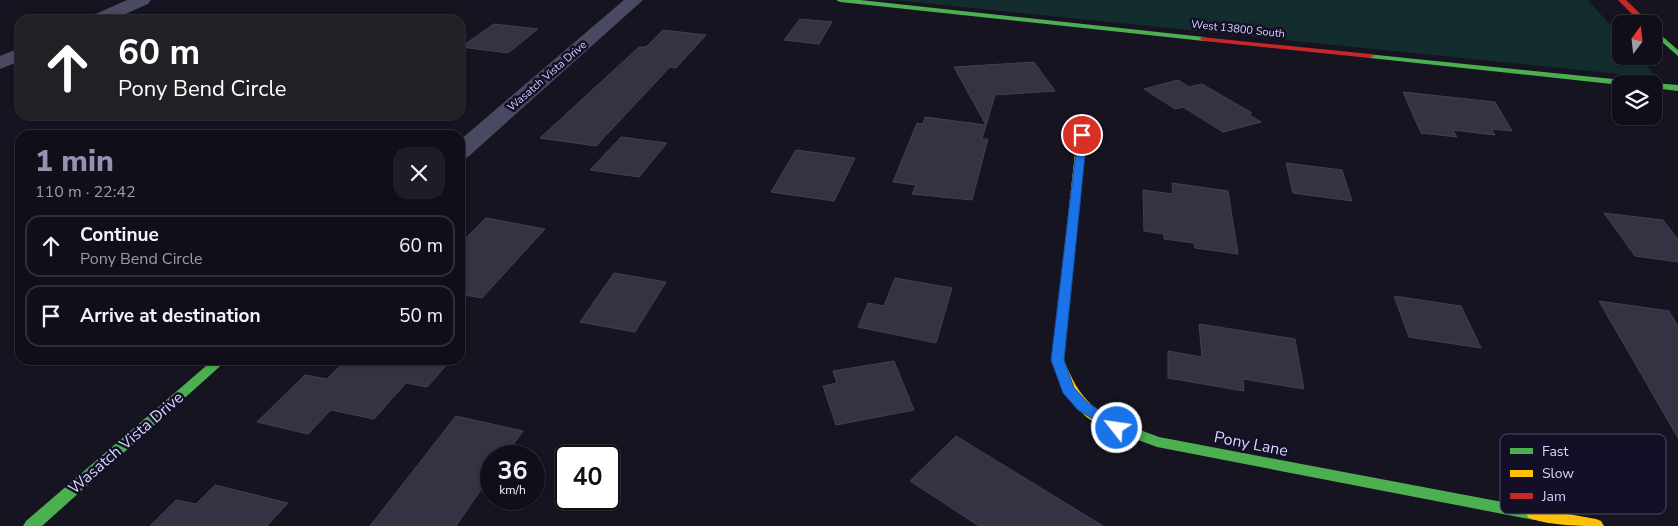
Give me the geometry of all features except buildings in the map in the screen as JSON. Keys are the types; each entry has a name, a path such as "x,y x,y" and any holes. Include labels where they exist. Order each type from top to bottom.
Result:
{"street":[{"path":"108,15 142,0"},
{"name":"Wasatch Vista Drive","path":"465,148 634,0"},
{"name":"West 13800 South","path":"840,0 1612,82"},
{"path":"1622,0 1637,15"},
{"path":"1662,39 1678,54"},
{"path":"0,63 15,56"},
{"path":"1662,87 1678,88"},
{"name":"Pony Lane","path":"1082,135 1058,360 1068,390 1083,407 1104,422 1129,434 1157,442 1500,508"},
{"name":"Wasatch Vista Drive","path":"31,526 215,365"},
{"name":"Pony Lane","path":"1533,514 1596,526"}],"green space":[{"path":"894,0 1588,0 1612,27 1612,65 1646,65 1655,75 1629,75"}],"traffic: fast":[{"path":"840,0 1204,39"},
{"path":"1662,39 1678,54"},
{"path":"1370,56 1612,82"},
{"path":"1662,87 1678,88"},
{"path":"31,526 215,365"},
{"path":"1105,422 1157,442 1500,508"}],"traffic: slow":[{"path":"1082,135 1058,360 1065,379 1075,396 1088,410 1105,422"},
{"path":"1534,514 1596,526"}],"traffic: jam":[{"path":"1622,0 1638,15"},
{"path":"1204,39 1370,56"}],"route":[{"path":"1082,135 1058,360 1061,375 1068,390 1083,407 1104,422 1117,428"}]}
